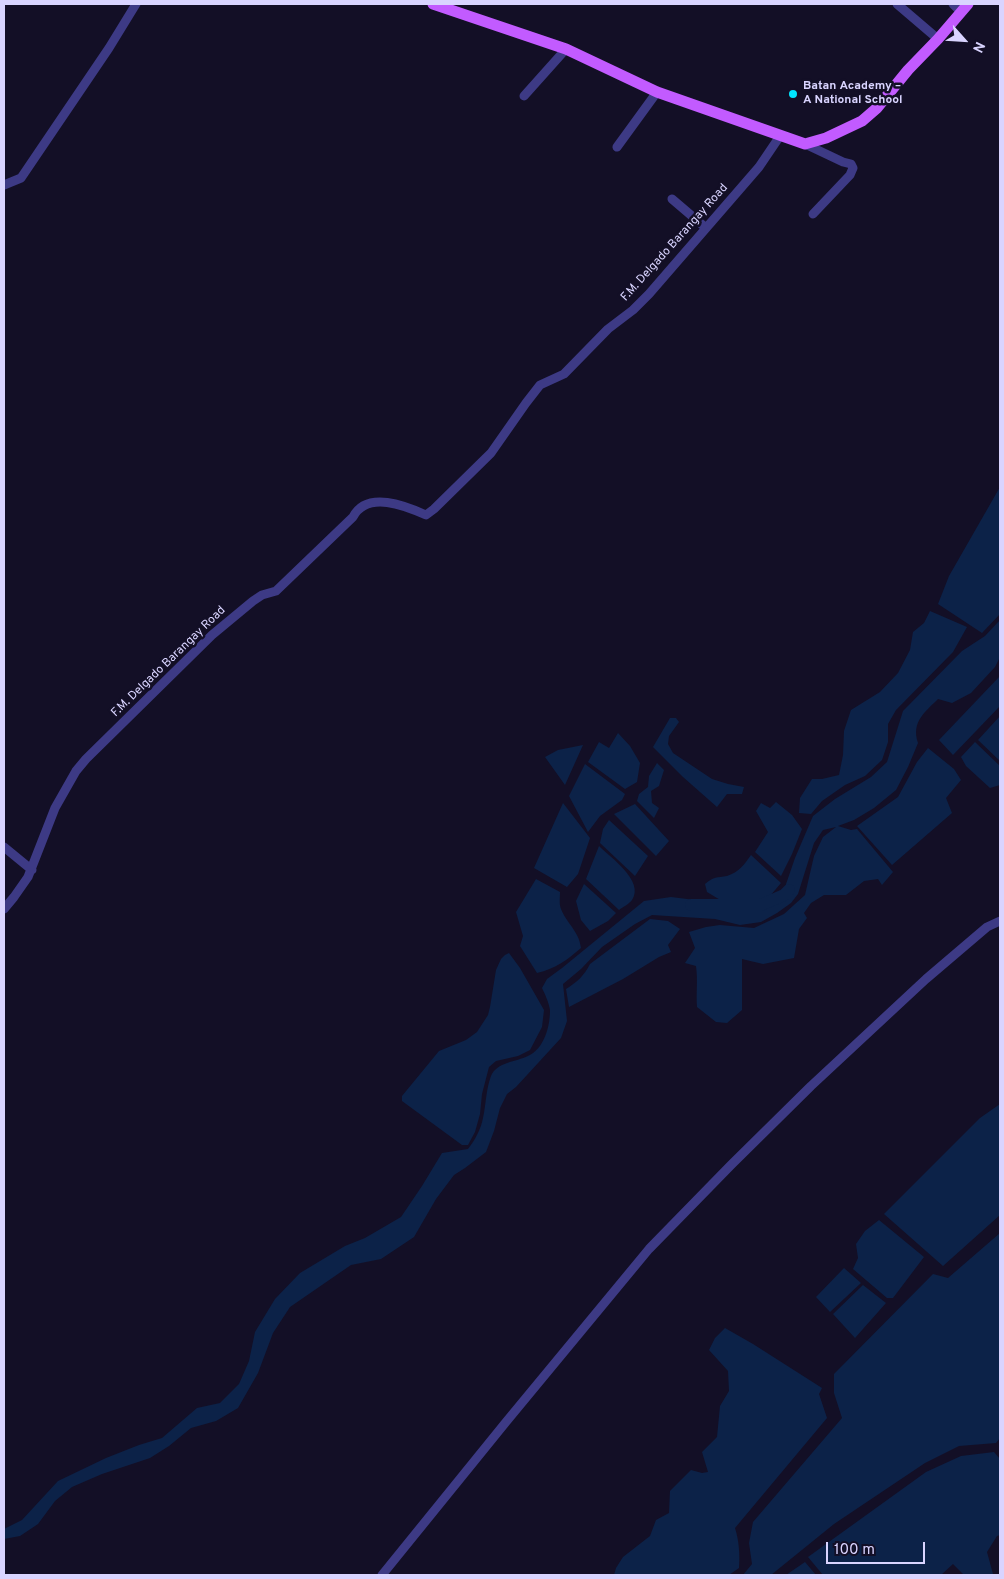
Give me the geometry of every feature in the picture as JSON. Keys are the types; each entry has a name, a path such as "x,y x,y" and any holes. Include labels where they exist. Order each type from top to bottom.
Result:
{"main road":[{"path":"433,4 566,49 657,92 805,144 826,138 862,121 877,108 908,70 938,39 961,6"}],"street":[{"path":"4,185 21,178 109,48 136,4"},
{"path":"897,4 938,39"},
{"path":"524,96 566,49"},
{"path":"617,147 657,92"},
{"name":"F.M. Delgado Barangay Road","path":"4,909 24,884 32,870 55,808 76,771 86,759 212,635 253,601 262,595 276,591 357,510 364,505 376,502 397,504 426,515 430,512 491,454 540,385 564,374 608,329 649,294 759,168 780,136"},
{"path":"805,144 851,164 853,168 850,175 813,214"},
{"path":"672,199 706,228"},
{"path":"4,846 32,870"},
{"path":"382,1575 649,1249 737,1158 880,1021 987,927 1000,920"}],"water":[{"path":"1000,487 1000,614 982,633 938,604 949,576"},
{"path":"930,611 967,627 953,652 896,710 888,724 888,742 882,760 865,776 845,785 822,801 811,814 799,813 800,798 812,779 839,775 843,755 844,731 851,710 880,692 898,673 910,650 913,632 924,623"},
{"path":"1000,620 1000,657 995,667 971,693 952,703 938,699 928,708 918,723 916,736 918,743 896,790 874,808 854,820 838,826 851,830 857,829 893,872 882,885 878,879 864,881 846,895 824,895 811,903 804,913 807,918 799,929 794,958 763,964 742,959 742,1010 727,1023 716,1022 697,1007 696,966 685,963 695,948 689,932 720,925 754,928 784,914 805,895 814,856 823,837 836,827 823,830 814,843 798,894 791,903 761,922 740,925 715,919 652,915 635,924 602,947 581,969 563,984 567,1021 561,1038 516,1087 507,1094 500,1108 486,1152 454,1175 436,1199 414,1237 381,1259 351,1265 290,1307 273,1333 258,1373 238,1408 216,1421 191,1428 169,1446 150,1458 102,1474 72,1487 55,1501 38,1524 20,1536 4,1539 4,1529 22,1520 58,1481 106,1458 162,1438 197,1408 220,1403 239,1384 249,1361 255,1332 275,1299 300,1273 345,1246 365,1238 401,1217 442,1153 468,1149 481,1126 488,1086 494,1071 502,1065 534,1053 545,1037 550,1010 542,988 547,979 644,901 671,897 695,900 720,910 746,910 769,907 785,887 813,816 835,799 871,777 887,762 903,711 962,651 985,636"},
{"path":"1000,676 1000,706 953,755 939,740"},
{"path":"1000,716 1000,761 978,740"},
{"path":"670,718 676,718 679,722 669,736 668,744 673,753 712,779 744,787 742,794 727,794 717,807 653,747"},
{"path":"618,733 630,746 640,763 637,782 625,789 588,762 599,742 609,748"},
{"path":"975,742 1000,766 1000,785 990,788 966,766 961,757"},
{"path":"583,745 565,785 545,757 558,750"},
{"path":"928,748 954,769 961,780 946,798 952,813 892,865 857,826 898,797 917,762"},
{"path":"657,763 664,770 659,786 651,791 652,803 659,808 654,818 637,801 639,794 648,787 649,776"},
{"path":"585,764 625,794 622,800 600,816 588,832 569,796"},
{"path":"776,802 792,815 802,829 781,876 755,852 768,832 756,811 761,803 770,808"},
{"path":"563,803 590,838 578,874 567,887 534,868"},
{"path":"635,804 669,841 656,856 614,814"},
{"path":"609,820 648,856 635,876 600,843 603,829"},
{"path":"599,846 618,863 634,885 635,893 632,900 619,910 586,879"},
{"path":"751,855 781,883 770,896 754,905 722,901 707,892 705,884 708,881 735,872"},
{"path":"536,879 560,892 561,909 578,937 581,948 560,964 537,973 520,946 523,936 516,912"},
{"path":"584,884 616,913 608,921 590,931 581,920 576,901"},
{"path":"650,919 668,921 680,929 668,945 671,952 569,1007 566,989 580,978 590,964"},
{"path":"509,953 520,968 544,1010 542,1027 530,1050 518,1056 496,1061 489,1067 475,1132 468,1145 462,1145 402,1101 402,1096 439,1051 466,1040 477,1032 488,1015 496,970 501,959"},
{"path":"1000,1104 1000,1215 943,1266 884,1214 980,1118"},
{"path":"879,1220 924,1257 893,1298 887,1298 853,1269 858,1258 856,1244 865,1231"},
{"path":"1000,1233 1000,1438 996,1443 959,1446 925,1463 834,1524 771,1575 743,1575 752,1564 749,1543 753,1522 842,1418 834,1393 834,1374 933,1274 948,1278"},
{"path":"844,1268 861,1283 830,1312 816,1297"},
{"path":"863,1285 886,1303 855,1338 833,1314"},
{"path":"725,1328 822,1388 819,1394 827,1418 735,1528 739,1548 739,1568 729,1575 614,1575 623,1557 650,1536 656,1520 669,1513 670,1491 691,1470 702,1473 708,1472 702,1452 717,1437 720,1406 729,1391 728,1371 709,1350 715,1338"},
{"path":"994,1452 1000,1459 1000,1535 997,1536 987,1552 993,1574 964,1575 953,1564 941,1575 823,1575 808,1557 926,1472 961,1456"},
{"path":"805,1562 816,1575 786,1575"}],"waterway":[{"path":"691,905 761,905 784,895 789,890"}],"place":[{"name":"Batan Academy – A National School","path":"793,94"}]}
